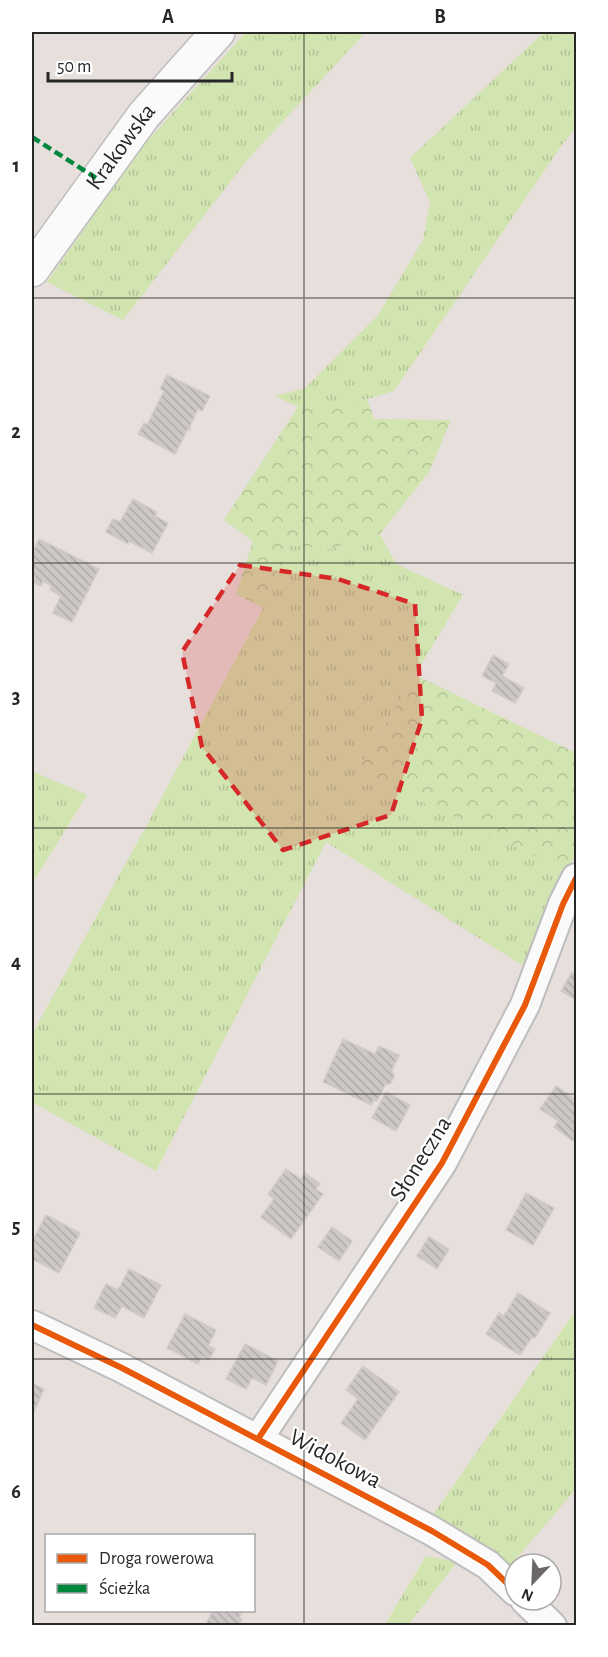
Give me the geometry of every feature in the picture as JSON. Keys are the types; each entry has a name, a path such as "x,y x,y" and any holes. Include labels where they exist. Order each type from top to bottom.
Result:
{"main road":[{"name":"Krakowska","path":"32,270 144,115 218,32"}],"street":[{"name":"Słoneczna","path":"258,1439 442,1163 525,1005 563,904 576,878"},
{"name":"Widokowa","path":"32,1325 122,1368 432,1531 488,1565 503,1579"},
{"path":"537,1612 552,1626"}],"highlighted area":[{"path":"240,565 338,579 415,604 422,719 391,815 283,850 202,747 182,652"}],"green space":[{"path":"246,32 366,32 248,159 123,320 47,282 141,148"},
{"path":"544,32 576,32 576,127 394,391 367,399 298,407 275,396 305,388 378,315 423,240 430,202 410,158"},
{"path":"367,399 374,419 451,420 429,472 380,534 330,549 288,545 263,608 236,594 253,541 224,520 298,407"},
{"path":"380,534 396,564 463,595 357,771 567,871 525,967 326,842 156,1171 32,1102 32,1034 263,608 288,545 330,549"},
{"path":"415,675 576,753 576,853 567,871 357,771"},
{"path":"32,771 87,795 32,884"},
{"path":"576,1310 576,1489 522,1552 503,1552 503,1562 430,1519"},
{"path":"426,1556 457,1562 408,1625 384,1626"}],"building":[{"path":"167,375 210,396 202,411 198,409 190,430 188,429 175,454 138,434 144,423 147,425 164,391 160,389"},
{"path":"133,499 157,512 155,516 168,523 152,553 106,532 113,519 120,522"},
{"path":"39,539 99,569 72,622 53,613 61,596 50,590 52,586 43,581 41,586 32,582 35,576 32,575 32,553"},
{"path":"493,655 509,664 502,676 524,688 515,703 492,691 496,683 482,676"},
{"path":"572,972 576,975 576,1000 561,991"},
{"path":"343,1039 375,1054 379,1046 399,1055 392,1070 394,1076 391,1083 385,1085 377,1101 374,1100 371,1105 323,1082"},
{"path":"556,1086 576,1100 576,1136 573,1141 554,1127 558,1121 540,1109"},
{"path":"386,1092 410,1105 396,1131 372,1118"},
{"path":"286,1169 301,1179 305,1173 320,1184 316,1189 323,1194 291,1239 261,1217 274,1199 268,1194"},
{"path":"526,1193 554,1208 533,1245 506,1230"},
{"path":"46,1215 80,1233 59,1273 32,1259 32,1242"},
{"path":"332,1227 352,1241 339,1261 318,1247"},
{"path":"429,1237 449,1249 437,1269 417,1256"},
{"path":"129,1269 161,1285 144,1318 122,1306 115,1318 94,1308 106,1284 118,1290"},
{"path":"518,1293 550,1313 535,1338 532,1337 520,1355 486,1334 499,1313 504,1316"},
{"path":"185,1314 216,1330 208,1346 215,1349 209,1360 202,1356 198,1364 167,1348"},
{"path":"245,1344 278,1361 266,1385 252,1378 246,1389 226,1379"},
{"path":"363,1366 399,1392 365,1440 341,1423 358,1399 346,1390"},
{"path":"32,1383 44,1389 32,1416"},
{"path":"212,1612 242,1612 239,1618 242,1619 238,1626 205,1626"}],"marked path":[{"path":"32,137 96,178"}],"cycle path":[{"path":"258,1439 442,1163 525,1005 563,904 576,878"},
{"path":"32,1325 122,1368 432,1531 488,1565 503,1579"}]}
